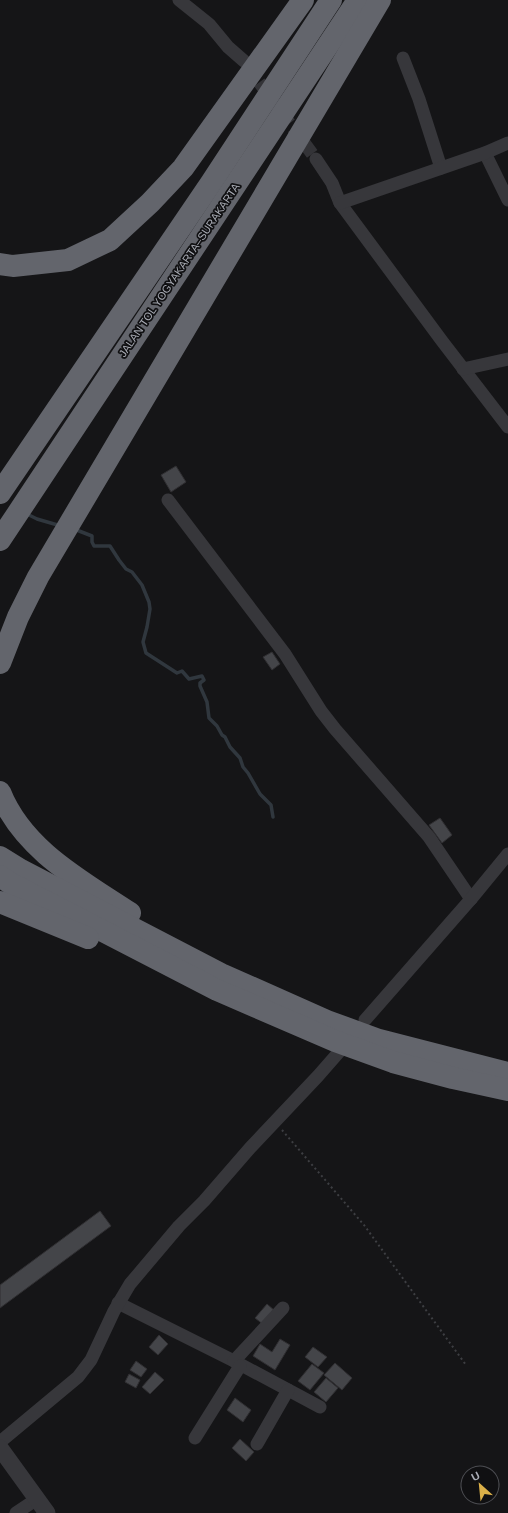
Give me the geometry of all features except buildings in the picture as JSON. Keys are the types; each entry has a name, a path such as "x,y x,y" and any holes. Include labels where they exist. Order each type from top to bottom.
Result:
{"highway":[{"path":"0,264 13,266 68,260 110,240 150,203 183,168 303,0"},
{"name":"JALAN TOL YOGYAKARTA–SURAKARTA","path":"0,493 211,183 331,0"},
{"name":"JALAN TOL YOGYAKARTA–SURAKARTA","path":"0,540 358,0"},
{"path":"0,663 18,618 38,577 380,0"},
{"path":"0,792 6,807 29,838 57,864 219,982"},
{"path":"0,857 219,982"},
{"path":"0,876 10,883 219,982 335,1041 393,1062 453,1078 508,1090"},
{"path":"0,902 379,1040 508,1074"}],"street":[{"path":"179,0 209,24 228,47 244,61"},
{"path":"403,58 419,99 441,168"},
{"path":"340,203 485,153 508,143"},
{"path":"485,153 508,200"},
{"path":"316,159 332,182 340,203 508,427"},
{"path":"463,369 508,359"},
{"path":"168,500 285,654 330,723 429,838 472,899"},
{"path":"366,1020 472,899 508,854"},
{"path":"0,1442 78,1377 91,1360 118,1303 130,1284 156,1253 339,1052"},
{"path":"118,1303 320,1407"},
{"path":"195,1438 237,1364 283,1308"},
{"path":"257,1444 288,1390"},
{"path":"0,1448 47,1513"},
{"path":"16,1513 37,1498"}],"path":[{"path":"275,1121 364,1225 466,1365"}],"waterway":[{"path":"25,513 37,519 61,526"},
{"path":"74,529 92,536 94,546 110,546 126,569 132,572 142,585 149,602 150,609 143,642 146,653 177,673 182,671 189,679 202,676 204,680 200,683 200,686 207,702 209,718 217,726 230,747 240,758 243,767 260,794 271,805 273,817"}],"tunnel":[{"path":"248,67 316,159"}]}
